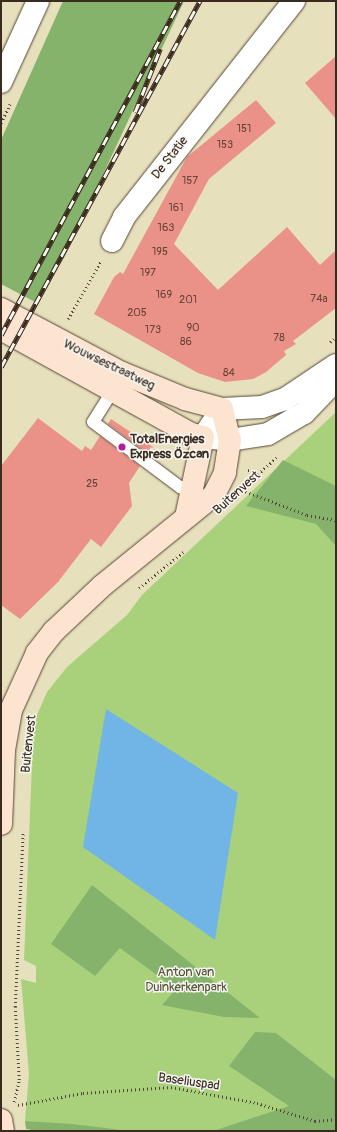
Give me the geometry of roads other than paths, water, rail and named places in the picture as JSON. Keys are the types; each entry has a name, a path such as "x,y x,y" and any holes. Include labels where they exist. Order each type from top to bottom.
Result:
{"main road":[{"name":"Wouwsestraatweg","path":"1,309 118,382 191,434 203,437"},
{"name":"Wouwsestraatweg","path":"1,329 118,382 222,409"},
{"name":"Buitenvest","path":"1,824 3,749 16,693 50,637 102,586 186,517 201,497 222,481 230,440 222,409"},
{"path":"201,497 203,437"},
{"path":"3,1131 5,1115"}],"street":[{"path":"1,82 38,1"},
{"name":"De Statie","path":"112,241 124,217 294,1"},
{"path":"336,365 285,399 262,407 222,409 203,437 230,440 253,439 286,427 336,380"}],"lane":[{"path":"118,382 93,422 201,497"}],"water":[{"path":"106,709 238,793 215,940 83,847"}],"railway":[{"path":"1,335 180,1"},
{"path":"1,367 200,1"},
{"path":"135,112 160,49"}],"place":[{"name":"TotalEnergies Express Özcan","path":"122,447"}],"park label":[{"name":"Anton van Duinkerkenpark","path":"186,980"}]}
